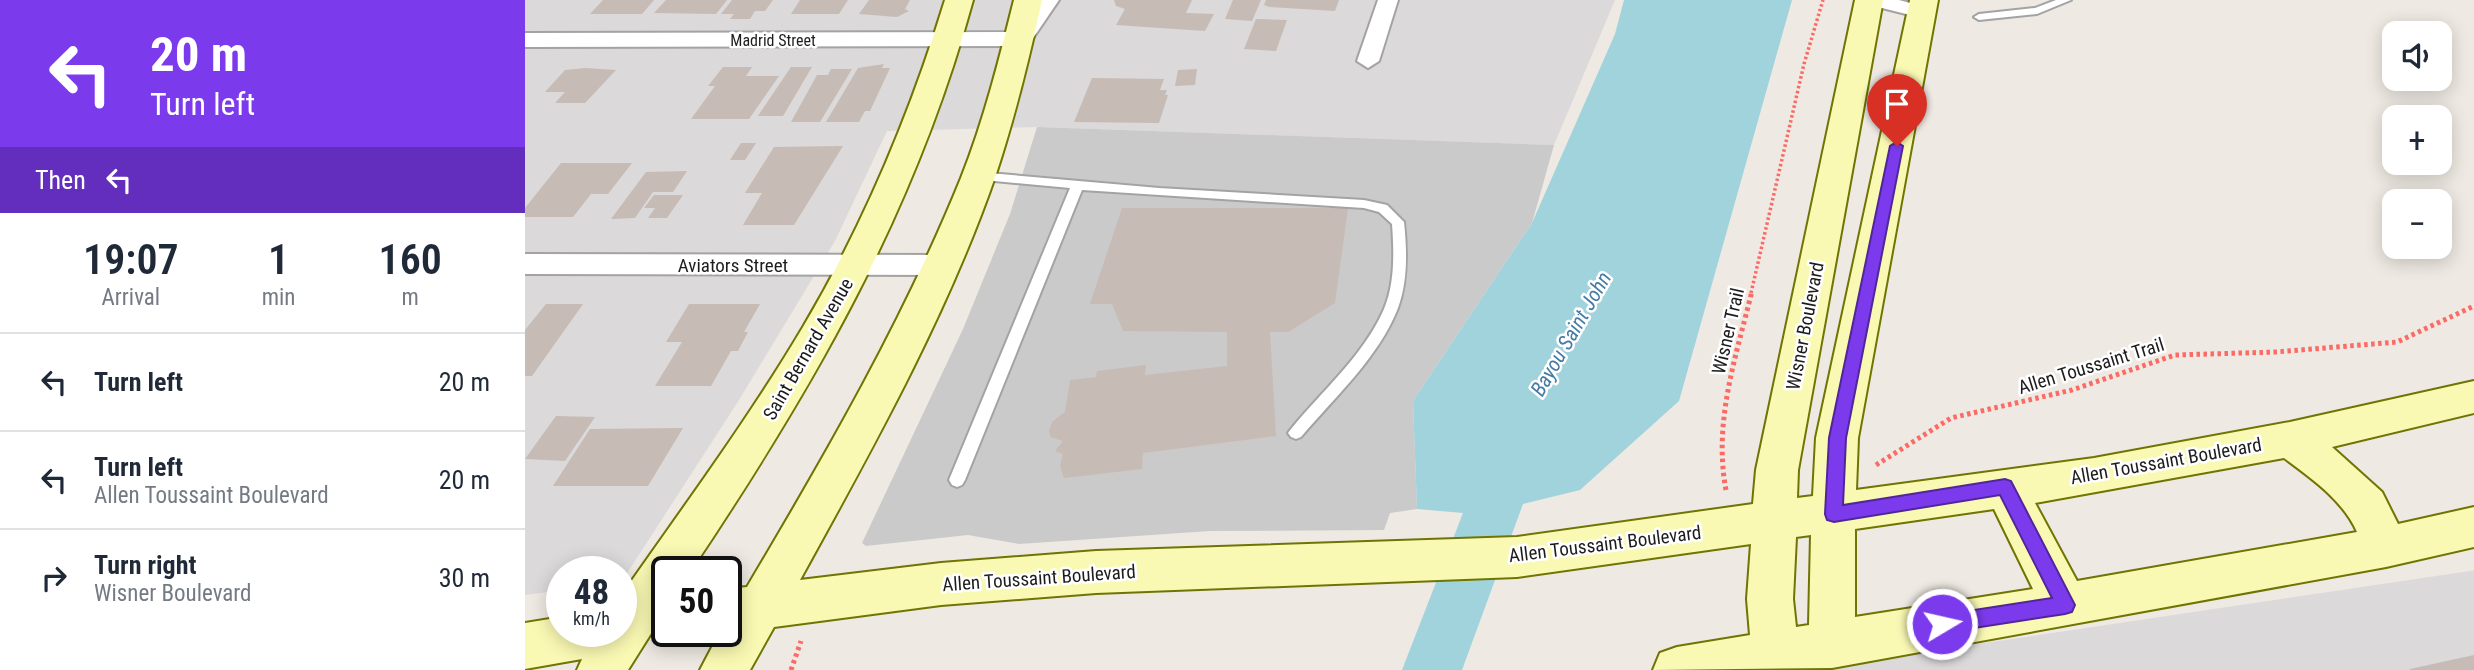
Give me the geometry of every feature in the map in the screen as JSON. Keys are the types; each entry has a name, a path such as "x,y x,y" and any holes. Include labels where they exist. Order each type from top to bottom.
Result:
{"main road":[{"name":"Saint Bernard Avenue","path":"637,617 755,439 857,265 905,161 949,40 960,0"},
{"path":"723,670 744,608 846,456 942,265 994,128 1021,38 1028,0"},
{"name":"Wisner Boulevard","path":"1776,663 1770,599 1776,502 1836,158 1871,0"},
{"path":"1835,657 1837,438 1923,6"},
{"name":"Allen Toussaint Boulevard","path":"744,608 941,584 1096,572 1517,557 1776,502 1835,493 2005,487 2094,476 2290,439 2474,397"},
{"path":"2290,439 2334,472 2367,505 2386,547"},
{"path":"2005,487 2065,605"},
{"path":"1677,670 1835,657 2065,605 2386,547 2474,527"},
{"path":"525,646 546,642"},
{"name":"Saint Bernard Avenue","path":"601,670 617,647"}],"street":[{"path":"1021,38 1049,0"},
{"path":"1369,61 1388,0"},
{"path":"1871,0 1923,6"},
{"name":"Madrid Street","path":"525,40 1021,38"},
{"name":"Aviators Street","path":"525,264 942,265"}],"lane":[{"path":"1979,17 2051,8 2066,0"},
{"path":"976,176 1364,204 1383,208 1398,222 1401,249 1391,306 1384,322 1296,433"},
{"path":"957,481 978,422 1078,185"}],"path":[{"name":"Wisner Trail","path":"1776,502 1726,492 1720,458 1721,424 1804,64 1823,0"},
{"name":"Allen Toussaint Trail","path":"1835,493 1951,418 2072,390 2175,355 2276,352 2397,342 2474,306"},
{"path":"791,670 803,633"}],"shaded area":[{"path":"525,0 1615,0 1554,145 1037,127 887,131 835,241 739,400 637,558 546,556 546,592 525,595"},
{"path":"1037,127 1554,145 1532,223 1413,401 1417,509 1390,513 1384,530 1210,531 1019,544 968,535 866,546 862,543 963,329 1010,214"},
{"path":"2474,570 2474,670 1803,670 2470,571"}],"water":[{"name":"Bayou Saint John","path":"1624,0 1792,0 1679,401 1580,490 1523,504 1462,670 1402,670 1463,513 1417,509 1413,401 1532,223 1615,34"}],"building":[{"path":"603,0 654,0 642,14 590,14"},
{"path":"666,0 727,0 716,14 654,13"},
{"path":"732,0 773,0 765,11 755,11 750,19 730,19 734,14 721,14"},
{"path":"800,0 848,0 839,14 791,14"},
{"path":"869,0 910,0 905,9 909,11 897,17 859,14"},
{"path":"1114,0 1192,0 1186,13 1214,14 1205,31 1116,25 1125,9 1116,6"},
{"path":"1233,0 1261,0 1252,21 1225,19"},
{"path":"1266,0 1339,0 1335,11 1269,7 1264,5"},
{"path":"1256,19 1287,20 1276,51 1244,49"},
{"path":"884,64 882,68 890,68 870,111 865,111 859,122 826,122 858,68"},
{"path":"723,67 752,67 746,76 779,76 749,119 691,119 715,86 708,86"},
{"path":"791,67 812,67 783,116 758,116"},
{"path":"831,69 852,69 820,122 791,122 817,75 828,75"},
{"path":"1197,69 1195,85 1175,86 1178,70"},
{"path":"565,70 616,70 585,103 555,103 565,92 545,92"},
{"path":"1092,78 1164,79 1160,90 1167,90 1165,95 1168,95 1159,123 1074,122"},
{"path":"741,143 756,143 745,160 730,160"},
{"path":"843,146 794,225 743,225 762,193 745,193 774,147"},
{"path":"561,163 632,163 608,194 591,194 573,217 525,217 525,208"},
{"path":"687,171 673,192 653,192 635,218 611,219 646,172"},
{"path":"654,195 683,195 667,218 648,218 655,208 644,208"},
{"path":"1122,208 1348,208 1335,303 1288,332 1270,332 1276,436 1143,453 1142,469 1064,478 1060,466 1063,454 1055,451 1063,441 1051,437 1049,431 1052,422 1065,412 1070,380 1096,377 1097,371 1146,365 1145,375 1227,366 1227,332 1123,331 1112,304 1090,304"},
{"path":"546,304 583,304 532,376 525,376 525,330"},
{"path":"689,304 760,304 744,332 748,332 738,351 731,351 711,386 655,386 682,342 666,342"},
{"path":"556,416 595,417 565,461 525,459"},
{"path":"683,428 648,486 553,486 590,429"},
{"path":"2474,655 2474,670 2410,670 2410,669"}],"route":[{"path":"1897,146 1837,438 1834,514 2005,487 2065,605 1942,624"}]}
